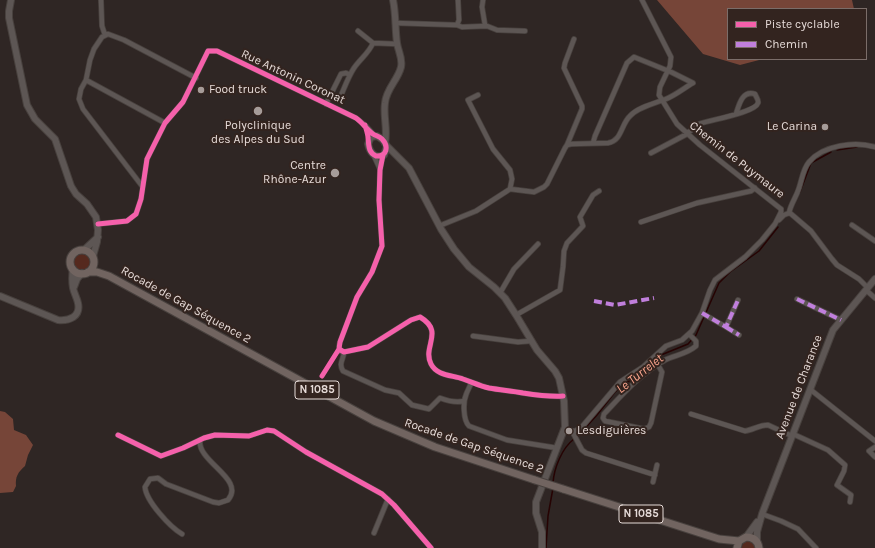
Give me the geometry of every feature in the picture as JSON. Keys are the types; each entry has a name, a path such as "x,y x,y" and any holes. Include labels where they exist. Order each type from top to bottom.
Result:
{"main road":[{"path":"84,250 93,259 92,267 85,273 77,272 73,269 70,261 72,255 77,251 84,250"},
{"name":"Rocade de Gap Séquence 2","path":"93,259 109,276"},
{"name":"Rocade de Gap Séquence 2","path":"85,273 97,272 109,276 374,421 435,447 719,539 736,546"},
{"path":"736,546 746,537 752,538 759,546"}],"street":[{"path":"11,0 9,18 27,105 35,119 56,139 71,186 76,194 92,211 98,224 98,237 93,259"},
{"path":"101,0 102,26 105,35"},
{"path":"393,0 397,44 402,63 400,71 387,92 385,99 386,145 380,170 379,200 382,246 372,272 357,298 340,342 342,350 340,367 342,371 385,390 399,393 412,405 429,409 440,398 459,402 464,401"},
{"path":"457,25 459,20 458,0"},
{"path":"483,0 482,7 485,25"},
{"path":"642,0 670,52 671,61 659,91 661,100"},
{"path":"395,23 457,25 462,27 485,25 497,30 525,31"},
{"path":"358,31 373,43 397,44"},
{"path":"98,224 123,222 134,217 139,207 146,159 165,123 183,102 196,78 124,40 108,34 102,37 94,49 86,80 81,89 79,99 83,109 142,186"},
{"path":"439,226 476,211 510,189 534,192 547,184 567,145 582,109 582,106 564,68 574,40"},
{"path":"340,100 350,75 369,51 373,43"},
{"name":"Rue Antonin Coronat","path":"196,78 206,53 210,51 217,51 356,118 376,136"},
{"path":"567,145 612,142 618,137 631,114 666,99 693,83 634,57 627,63 593,143"},
{"path":"326,104 341,74 346,73 350,75"},
{"path":"86,80 165,123"},
{"path":"651,153 687,134 700,124 736,114 755,107 758,103 758,99 755,94 746,94 742,97 736,114"},
{"path":"478,95 468,100 493,149 510,170 512,179 510,189"},
{"name":"Chemin de Puymaure","path":"661,100 676,124 811,231 824,250 837,265 859,279 875,298"},
{"path":"365,125 369,140 369,149 380,170"},
{"path":"369,140 371,137 376,136 386,128"},
{"path":"376,136 409,168 439,226 454,249 469,267 500,292 537,350 559,378 565,411 564,431 556,448 536,502 536,513 542,532 542,548"},
{"path":"564,431 572,431 581,428 620,382 643,367 666,346 682,340 690,335 704,314 710,290 715,280 755,248 775,224 797,193 806,166 816,156 844,145 866,145 875,147"},
{"path":"374,156 378,157 384,155 398,157"},
{"path":"640,222 697,204 751,191 755,188"},
{"path":"516,315 560,290 564,267 564,251 567,243 583,226 580,217 592,195 599,191"},
{"path":"852,225 875,241"},
{"path":"84,250 98,237"},
{"path":"500,292 514,269 538,244"},
{"path":"0,296 58,320 66,320 75,316 78,311 78,304 73,291 73,269"},
{"path":"73,291 77,279 85,273"},
{"name":"Avenue de Charance","path":"759,546 757,532 762,514 833,330 875,279"},
{"path":"797,299 841,320"},
{"path":"726,327 738,300"},
{"path":"704,314 739,335"},
{"path":"342,350 368,347 411,320 420,317 428,323 433,333 429,356 430,362 432,367 442,374 452,378 461,378 488,388 545,396 563,396"},
{"path":"658,365 662,372 651,424 649,427 644,429 605,421 603,418 604,414 630,386 658,365 665,360 692,350 696,346 696,340 690,335"},
{"path":"473,336 518,342 531,341"},
{"path":"472,383 464,401 466,420 469,426 507,440 556,448"},
{"path":"811,390 875,440"},
{"path":"691,414 745,432 764,424 768,424 828,450 845,464 844,471 837,485 851,495 850,502"},
{"path":"118,435 161,456 215,435 249,436 267,430 274,431 388,499 431,548"},
{"path":"572,431 582,450 586,453 655,474"},
{"path":"182,534 174,530 147,496 145,487 150,480 158,478 166,484 213,502 219,503 228,500 232,492 232,486 229,480 205,455 200,446 200,440"},
{"path":"875,447 870,451 875,456"},
{"path":"653,482 657,466"},
{"path":"374,533 388,499"},
{"path":"762,514 798,529 816,548"},
{"name":"Avenue de Charance","path":"746,537 762,514"}],"shaded area":[{"path":"657,0 852,0 854,8 727,8 727,60 759,60 740,65 703,54"},
{"path":"82,252 88,255 91,261 88,267 82,270 76,267 73,261 76,255"},
{"path":"0,411 5,412 13,419 14,430 26,435 33,445 25,466 20,470 13,492 0,493"},
{"path":"745,540 751,540 757,548 741,548 742,543"}],"waterway":[{"name":"Le Turrelet","path":"837,150 857,147"},
{"name":"Le Turrelet","path":"800,192 811,163 831,152"},
{"name":"Le Turrelet","path":"577,437 615,392 627,382 639,375 661,355 688,344 696,335 719,283 730,272 759,251 778,227"},
{"name":"Le Turrelet","path":"553,483 559,459 574,439"},
{"name":"Le Turrelet","path":"546,548 548,516 553,488"}],"marked path":[{"path":"594,301 615,305 654,298"},
{"path":"797,299 841,320"},
{"path":"702,313 726,327 738,300"},
{"path":"726,327 739,335"}],"cycle path":[{"path":"98,224 127,221 136,214 141,199 147,159 165,123 183,102 208,51 217,51 356,118 361,122 363,124 365,126 367,128 369,131 381,138 384,142 386,145 386,150 383,155 376,156 370,151 368,135 365,127 365,125"},
{"path":"322,376 339,349 340,342 357,297 372,272 382,246 379,200 380,170 383,155"},
{"path":"339,349 344,352 368,347 411,320 420,317 431,328 432,339 429,357 431,364 437,371 489,388 538,395 563,396"},
{"path":"118,435 161,456 215,435 249,436 267,430 274,431 306,452 382,494 394,505 431,548"}],"place":[{"name":"Food truck","path":"201,90"},
{"name":"Polyclinique des Alpes du Sud","path":"258,111"},
{"name":"Le Carina","path":"825,127"},
{"name":"Centre Rhône-Azur","path":"335,173"},
{"name":"Lesdiguières","path":"569,431"}]}
